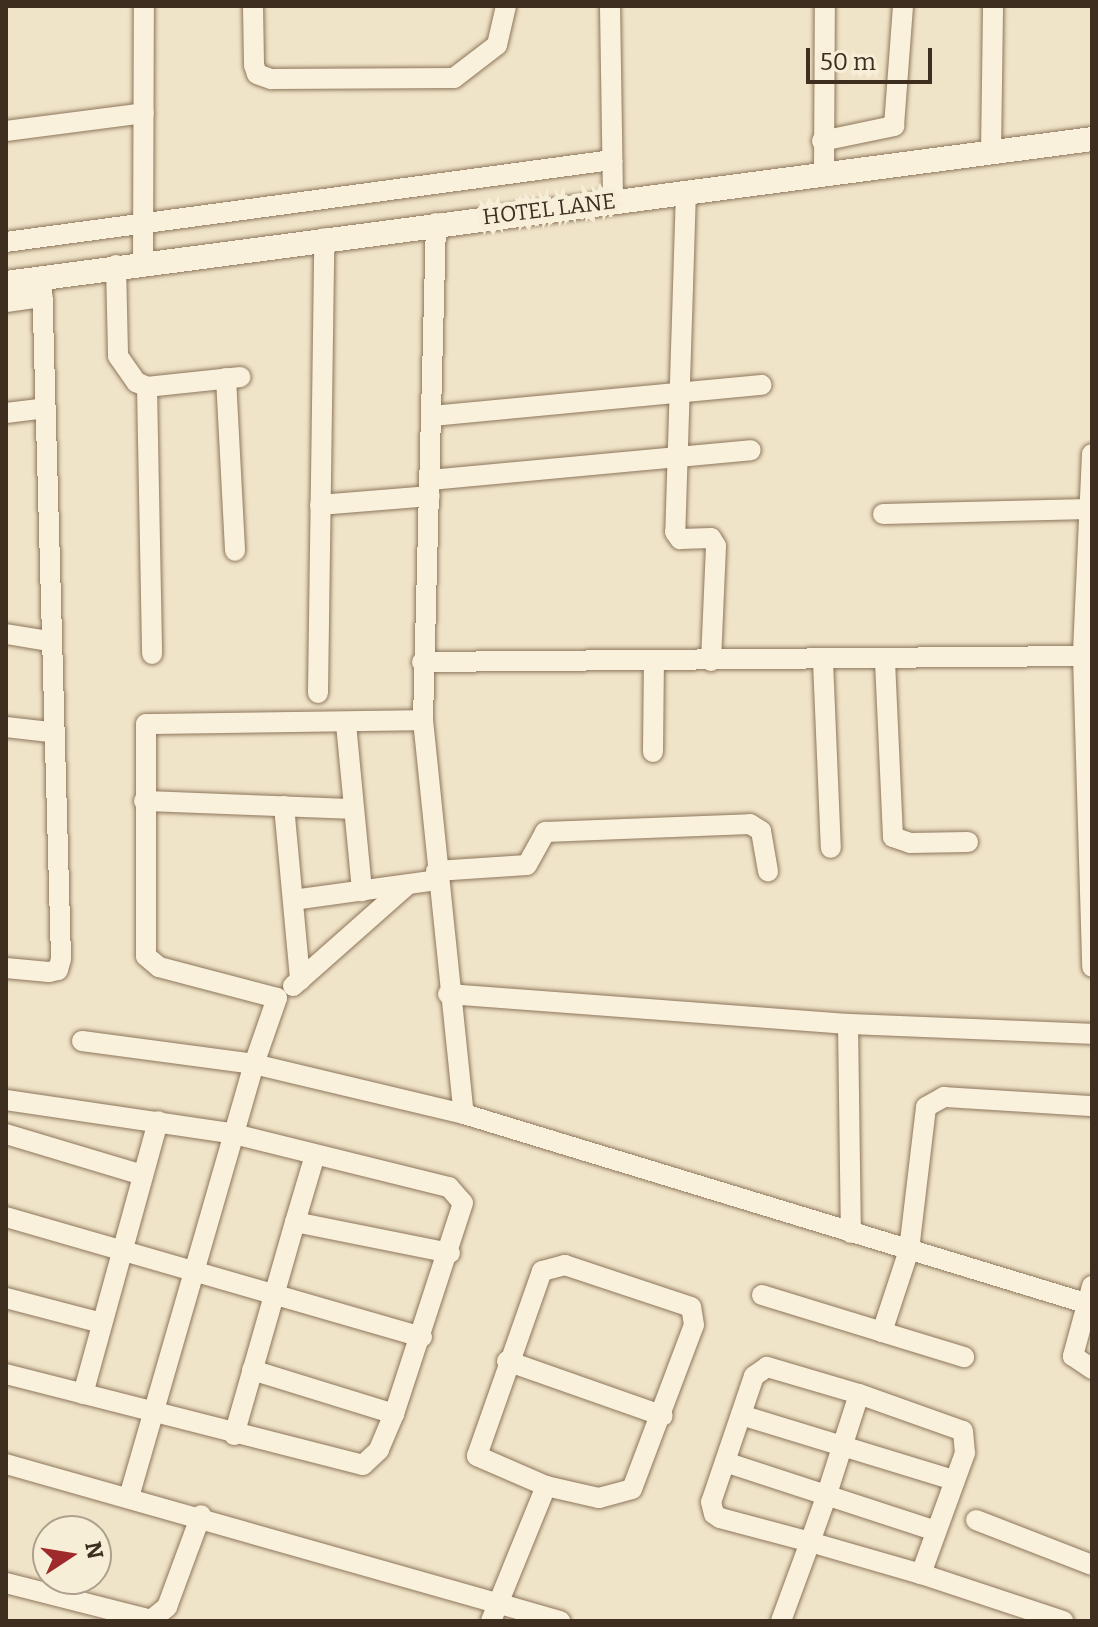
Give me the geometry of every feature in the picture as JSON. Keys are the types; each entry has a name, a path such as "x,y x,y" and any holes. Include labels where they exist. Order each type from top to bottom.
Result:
{"street":[{"path":"143,240 144,6"},
{"path":"253,6 257,74 287,79 454,78 497,45 506,6"},
{"path":"6,242 143,240 613,181 610,6"},
{"path":"825,6 823,156 894,126 903,6"},
{"path":"991,137 993,6"},
{"path":"6,131 144,113"},
{"name":"HOTEL LANE","path":"6,283 42,288 116,265 143,240 324,238 436,223 613,181 686,191 823,156 991,137 1092,139"},
{"path":"686,191 675,532 680,539 711,538 716,546 711,661"},
{"path":"436,223 430,488 422,662 423,720 448,994 464,1114"},
{"path":"318,693 324,238"},
{"path":"116,265 118,356 126,373 147,387 233,377 235,551"},
{"path":"6,302 42,288 50,732 61,959 58,970 49,972 6,968"},
{"path":"432,416 762,385"},
{"path":"147,387 152,654"},
{"path":"6,413 46,408"},
{"path":"320,505 677,456 751,450"},
{"path":"1092,454 1083,656 1092,967"},
{"path":"883,514 1089,509"},
{"path":"6,634 49,641"},
{"path":"422,662 885,661 1083,656"},
{"path":"823,661 831,848"},
{"path":"885,661 893,837 910,843 968,842"},
{"path":"653,752 654,662"},
{"path":"277,998 159,967 146,956 146,724 346,724 423,720"},
{"path":"346,724 362,891"},
{"path":"6,727 50,732"},
{"path":"144,801 352,809"},
{"path":"284,806 300,980"},
{"path":"293,900 406,886 436,876 527,865 545,832 750,824 761,831 768,871"},
{"path":"129,1497 230,1133 277,998 406,886"},
{"path":"448,994 848,1024 1092,1034"},
{"path":"848,1024 851,1233"},
{"path":"82,1041 254,1064 464,1114 851,1233 1091,1298 1073,1356 1092,1369"},
{"path":"6,1100 230,1133 455,1189 463,1203 450,1253 394,1414 379,1450 363,1465 234,1435 6,1374"},
{"path":"882,1332 909,1250 921,1127 933,1100 1092,1106"},
{"path":"83,1394 158,1121"},
{"path":"6,1134 143,1175"},
{"path":"234,1435 272,1294 315,1155"},
{"path":"6,1217 123,1249 191,1273 422,1337"},
{"path":"295,1222 450,1253"},
{"path":"551,1264 678,1300 691,1307 694,1325 663,1416 632,1489 623,1496 599,1498 546,1486 481,1463 477,1456 507,1361 542,1271 551,1264"},
{"path":"762,1295 964,1357"},
{"path":"6,1298 102,1323"},
{"path":"507,1361 663,1416"},
{"path":"921,1574 965,1453 958,1426 767,1367 754,1376 711,1502 714,1514 921,1574 1063,1621"},
{"path":"252,1370 394,1414"},
{"path":"781,1621 859,1394"},
{"path":"741,1415 840,1448 954,1480"},
{"path":"725,1462 936,1531"},
{"path":"6,1464 201,1515 495,1612 560,1621"},
{"path":"495,1612 546,1486"},
{"path":"6,1583 151,1620 167,1607 201,1515"},
{"path":"976,1520 1092,1565"}]}
